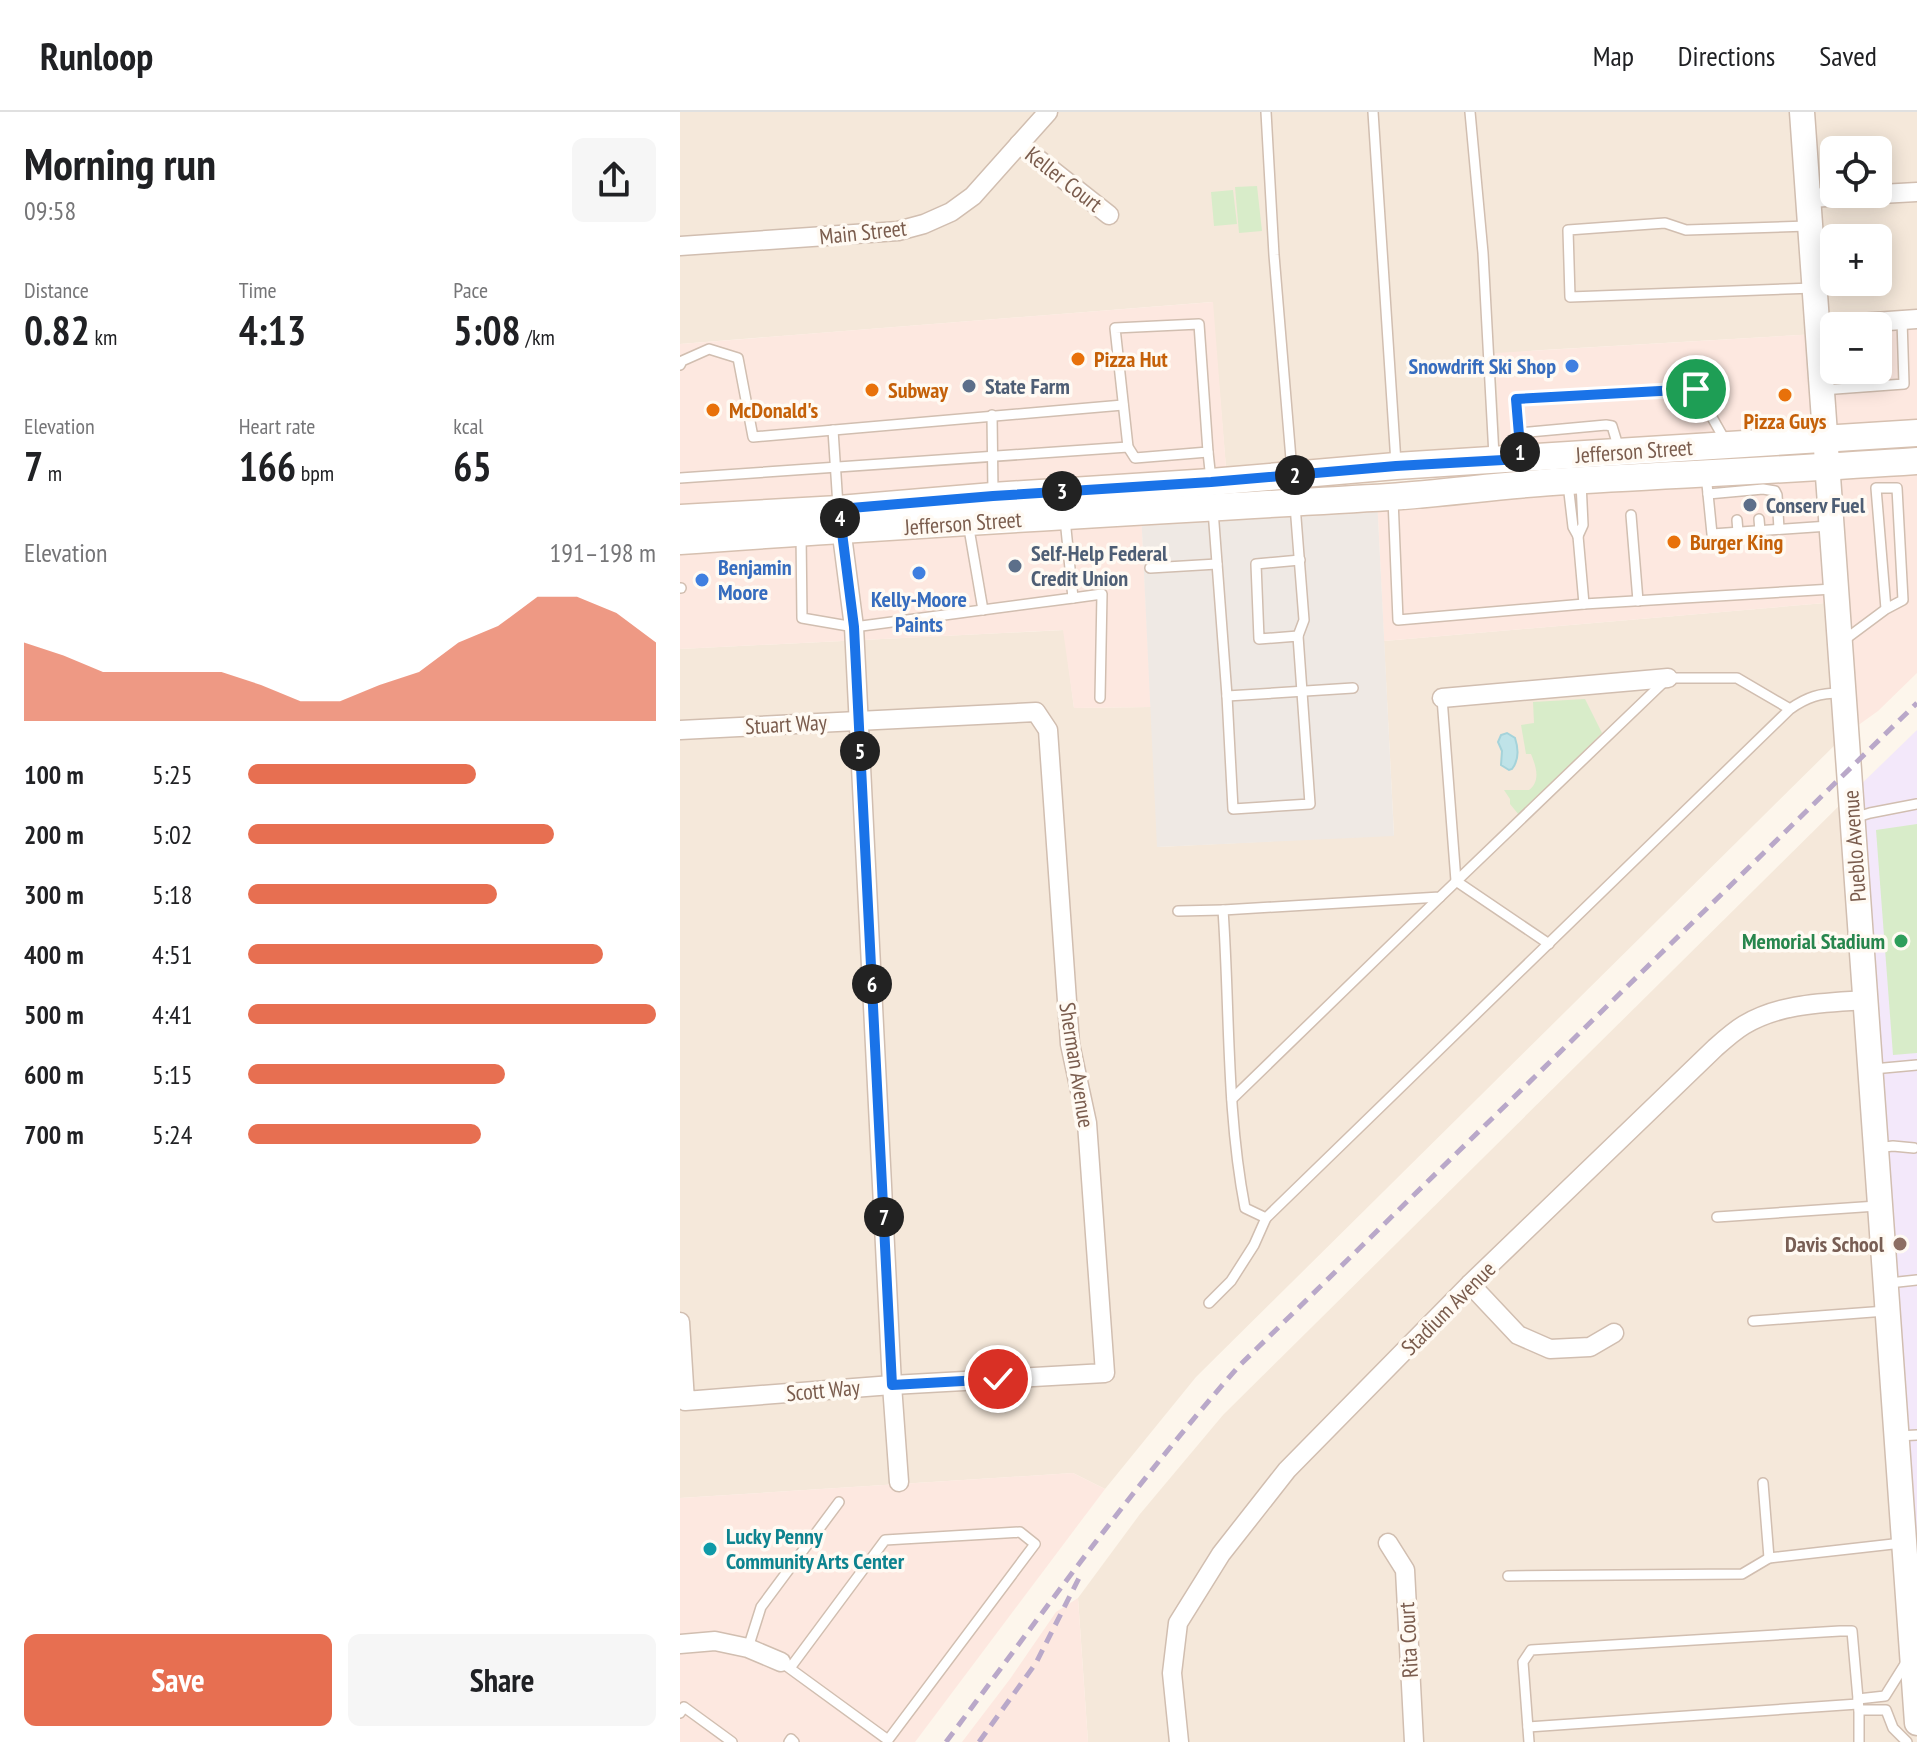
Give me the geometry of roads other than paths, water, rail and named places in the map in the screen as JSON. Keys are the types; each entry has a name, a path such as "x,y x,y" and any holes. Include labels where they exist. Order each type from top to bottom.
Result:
{"main road":[{"name":"Jefferson Street","path":"680,518 968,523 1065,516 1212,494 1292,475 1917,433"},
{"name":"Jefferson Street","path":"680,541 801,533 840,519 993,496 1212,494 1294,502 1393,497 1574,480 1760,486 1828,467 1917,461"}],"street":[{"name":"Main Street","path":"680,246 898,231 924,224 951,212 973,196 1048,112"},
{"name":"Pueblo Avenue","path":"1802,112 1888,1311 1907,1436 1905,1543 1917,1723"},
{"name":"Keller Court","path":"1019,144 1109,215"},
{"path":"1809,198 1917,192"},
{"path":"1817,326 1909,320"},
{"path":"840,519 854,627 899,1482"},
{"path":"1442,698 1668,678"},
{"name":"Stuart Way","path":"680,730 1036,712"},
{"name":"Sherman Avenue","path":"1036,712 1048,730 1070,1044 1087,1123 1105,1373"},
{"name":"Stadium Avenue","path":"1179,1742 1172,1673 1178,1623 1221,1554 1287,1470 1470,1284 1715,1048 1743,1025 1776,1010 1811,1003 1866,1000"},
{"path":"1470,1284 1518,1335 1550,1349 1590,1347 1614,1333"},
{"name":"Scott Way","path":"680,1322 685,1401 1105,1373"},
{"name":"Rita Court","path":"1388,1543 1405,1570 1414,1742"},
{"path":"680,1644 715,1641 748,1648 786,1665"}],"lane":[{"path":"1266,112 1292,475"},
{"path":"1373,112 1396,466"},
{"path":"1470,112 1508,460"},
{"path":"1810,226 1686,230 1665,223 1568,230 1570,297 1814,288"},
{"path":"1822,390 1904,384 1909,320"},
{"path":"1208,452 1135,458 1128,447 1115,328 1199,324 1227,696 1233,809 1310,804 1298,636 1304,620 1294,502"},
{"path":"680,365 682,361 709,349 738,358 753,437 1123,405"},
{"path":"1508,460 1519,433 1516,399 1696,389 1728,445"},
{"path":"992,415 993,496"},
{"path":"1519,433 1612,426 1620,452"},
{"path":"833,430 840,519"},
{"path":"680,478 1128,447"},
{"path":"1574,480 1573,527 1578,536 1584,604"},
{"path":"1779,529 1775,491 1760,486 1736,493 1707,484 1712,534 1832,526"},
{"path":"1840,643 1903,600 1897,488 1876,488 1886,609"},
{"path":"1393,497 1398,620 1584,604 1836,588"},
{"path":"1631,515 1638,601"},
{"path":"1065,516 1073,598"},
{"path":"1759,519 1760,531"},
{"path":"1737,520 1738,532"},
{"path":"968,523 983,610"},
{"path":"801,533 802,618 854,627 1102,594 1100,698"},
{"path":"1298,636 1259,639 1256,564 1300,560"},
{"path":"1150,568 1217,564"},
{"path":"1232,1099 1668,678 1737,678 1790,709"},
{"path":"1227,696 1353,688"},
{"path":"1209,1303 1231,1281 1254,1245 1266,1218 1790,709 1820,693 1844,693"},
{"path":"1442,698 1456,881"},
{"path":"1852,818 1917,804"},
{"path":"1456,881 1549,944"},
{"path":"1178,911 1440,897"},
{"path":"1223,910 1238,1168 1245,1208 1266,1218"},
{"path":"1871,1069 1917,1065"},
{"path":"1876,1148 1914,1148"},
{"path":"1717,1217 1881,1205"},
{"path":"1886,1283 1917,1280"},
{"path":"1753,1321 1888,1311"},
{"path":"1763,1483 1769,1558"},
{"path":"748,1648 761,1607 839,1502"},
{"path":"1020,1532 1035,1544 888,1740 786,1665 885,1540 1020,1532"},
{"path":"1508,1576 1742,1574 1769,1558 1905,1543"},
{"path":"1529,1742 1523,1662 1531,1650 1852,1631 1859,1742"},
{"path":"1528,1727 1858,1704 1885,1696 1913,1651"},
{"path":"1858,1704 1886,1710 1893,1728 1907,1742"},
{"path":"680,1713 684,1707 732,1742"}],"water":[{"path":"1507,733 1515,738 1518,751 1516,762 1509,770 1501,765 1502,751 1498,742 1501,735"}],"railway":[{"path":"946,1742 1125,1504 1239,1366 1917,703"},
{"path":"979,1742 1036,1663 1080,1576"}],"place":[{"name":"Pizza Hut","path":"1078,359"},
{"name":"Snowdrift Ski Shop","path":"1572,366"},
{"name":"State Farm","path":"969,386"},
{"name":"Subway","path":"872,390"},
{"name":"Pizza Guys","path":"1785,395"},
{"name":"McDonald's","path":"713,410"},
{"name":"Conserv Fuel","path":"1750,505"},
{"name":"Burger King","path":"1674,542"},
{"name":"Self-Help Federal Credit Union","path":"1015,566"},
{"name":"Kelly-Moore Paints","path":"919,573"},
{"name":"Benjamin Moore","path":"702,580"},
{"name":"Memorial Stadium","path":"1901,941"},
{"name":"Davis School","path":"1900,1244"},
{"name":"Lucky Penny Community Arts Center","path":"710,1549"}]}
